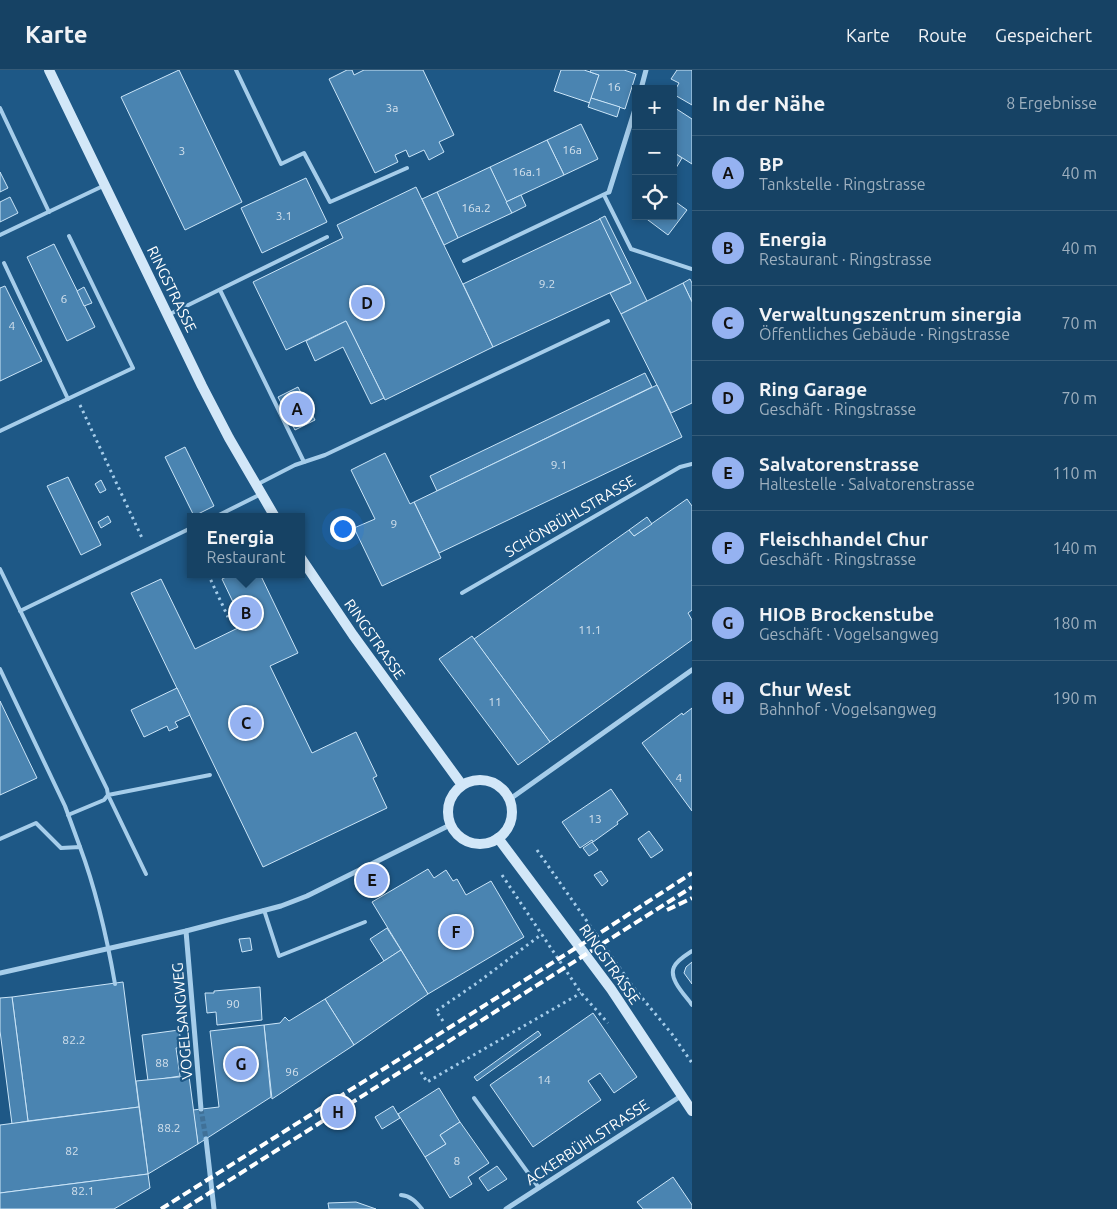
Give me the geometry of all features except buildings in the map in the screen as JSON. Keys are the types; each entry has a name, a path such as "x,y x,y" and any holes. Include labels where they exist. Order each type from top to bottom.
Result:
{"main road":[{"name":"RINGSTRASSE","path":"49,70 207,394 273,513"},
{"name":"RINGSTRASSE","path":"305,564 353,635 462,785"},
{"path":"477,779 493,782 506,792 510,799 512,813 508,827 498,838 485,844 471,843 459,836 450,825 448,818 449,803 452,796 462,785 477,779"},
{"name":"RINGSTRASSE","path":"498,838 611,989 692,1111"}],"street":[{"path":"642,85 646,70"},
{"path":"607,194 632,118"},
{"path":"510,799 692,670"},
{"path":"0,973 186,931 264,910 307,896 450,825"},
{"name":"VOGELSANGWEG","path":"186,931 202,1109"},
{"name":"ACKERBÜHLSTRASSE","path":"506,1209 681,1096"},
{"path":"206,1140 214,1209"}],"lane":[{"path":"236,70 281,164 304,153 330,202 407,168"},
{"path":"0,108 49,212"},
{"path":"0,235 105,185"},
{"path":"464,261 607,194 631,249 692,269"},
{"path":"0,431 133,368 70,236"},
{"path":"168,315 327,237"},
{"path":"4,263 68,399"},
{"path":"220,290 304,462"},
{"path":"256,484 304,462 325,455 608,321"},
{"name":"SCHÖNBÜHLSTRASSE","path":"462,593 680,467 692,464"},
{"path":"223,513 262,494"},
{"path":"20,611 187,530"},
{"path":"0,569 107,789 108,796 146,874"},
{"path":"0,668 68,815 88,868 108,949 114,984"},
{"path":"68,815 104,800 108,796 210,775"},
{"path":"0,839 36,822 61,848 80,847"},
{"path":"264,910 279,956 365,922"},
{"path":"692,951 674,965 673,970 674,978 692,1005"},
{"path":"474,1098 538,1188"},
{"path":"401,1195 415,1201 422,1209"}],"path":[{"path":"75,395 147,550"},
{"path":"210,578 228,617"},
{"path":"536,850 633,987 672,1034 692,1063"},
{"path":"502,875 581,993 608,1023"},
{"path":"442,1021 436,1011 542,934"},
{"path":"420,1072 427,1082 581,993"}],"tunnel":[{"path":"201,1109 206,1139"}],"railway":[{"path":"161,1209 692,873"},
{"path":"184,1209 692,887"},
{"path":"667,910 692,898"}],"place":[{"name":"Ring Garage","path":"367,303"},
{"name":"BP","path":"297,409"},
{"name":"Energia","path":"246,613"},
{"name":"Verwaltungszentrum sinergia","path":"246,723"},
{"name":"Salvatorenstrasse","path":"372,880"},
{"name":"Fleischhandel Chur","path":"456,932"},
{"name":"HIOB Brockenstube","path":"241,1064"},
{"name":"Chur West","path":"338,1112"}]}
